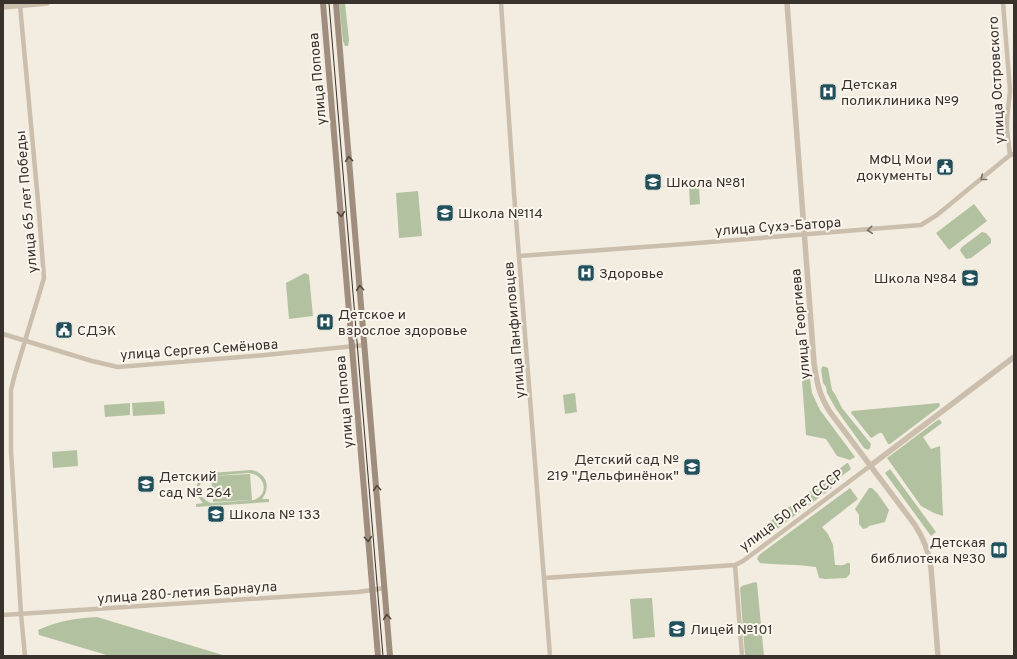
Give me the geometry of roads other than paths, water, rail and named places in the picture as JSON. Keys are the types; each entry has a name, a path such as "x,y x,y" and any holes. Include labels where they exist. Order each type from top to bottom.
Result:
{"main road":[{"name":"улица Попова","path":"323,3 377,654"},
{"name":"улица Попова","path":"336,3 390,653"},
{"path":"377,654 390,653"}],"street":[{"path":"3,7 47,3"},
{"name":"улица Панфиловцев","path":"501,3 550,656"},
{"name":"улица Георгиева","path":"787,3 814,363 818,389 830,412 915,525 926,544 930,555 938,656"},
{"name":"улица Островского","path":"1003,3 1010,90 1007,109 1007,127 1012,155"},
{"name":"улица 65 лет Победы","path":"20,5 44,278 11,390 12,451 21,614 26,656"},
{"name":"улица Сухэ-Батора","path":"519,256 921,225 937,215 1012,155"},
{"name":"улица Сергея Семёнова","path":"3,334 92,361 118,367 258,356 365,345"},
{"name":"улица 50 лет СССР","path":"544,578 735,565 782,532 1014,357"},
{"path":"735,565 742,656"},
{"name":"улица 280-летия Барнаула","path":"3,615 384,588"}],"tram line":[{"path":"329,3 383,656"}],"place":[{"name":"Детская поликлиника №9","path":"828,92"},
{"name":"МФЦ Мои документы","path":"945,167"},
{"name":"Школа №81","path":"653,182"},
{"name":"Школа №114","path":"445,213"},
{"name":"Здоровье","path":"586,273"},
{"name":"Школа №84","path":"970,278"},
{"name":"Детское и взрослое здоровье","path":"325,322"},
{"name":"СДЭК","path":"64,330"},
{"name":"Детский сад № 219 \"Дельфинёнок\"","path":"692,467"},
{"name":"Детский сад № 264","path":"146,484"},
{"name":"Школа № 133","path":"216,514"},
{"name":"Детская библиотека №30","path":"999,550"},
{"name":"Лицей №101","path":"677,629"}]}
